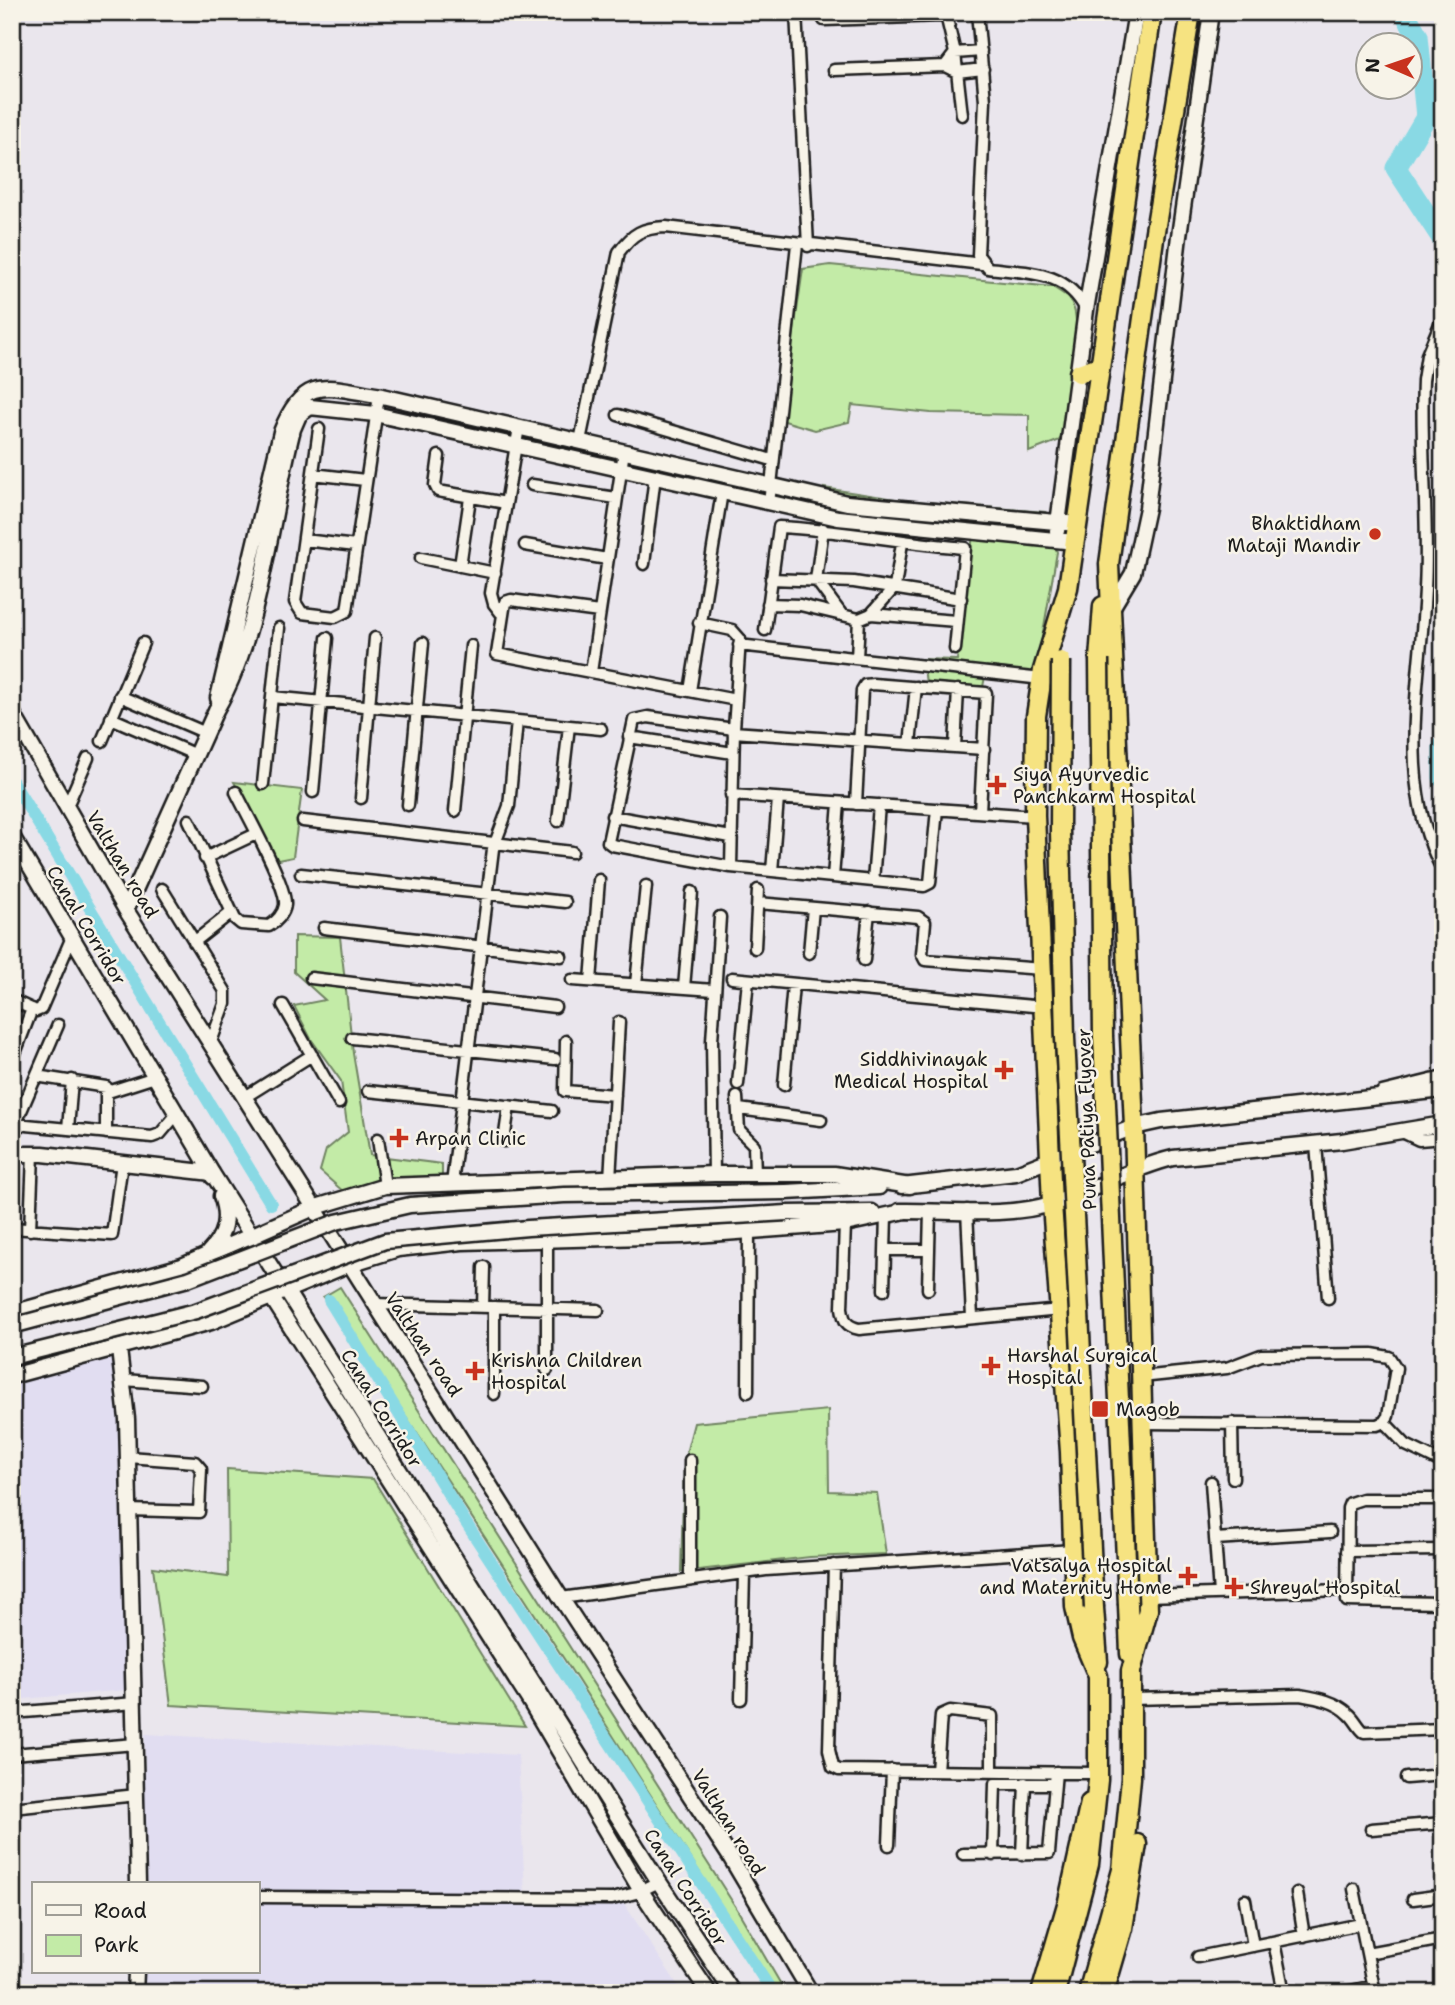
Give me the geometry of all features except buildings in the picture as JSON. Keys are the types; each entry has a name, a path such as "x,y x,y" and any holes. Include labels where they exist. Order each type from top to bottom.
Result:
{"highway":[{"path":"1098,1676 1082,1638 1075,1606 1050,1162 1035,816 1035,750 1042,680 1068,588 1077,533 1152,12"},
{"path":"1088,1993 1122,1870 1131,1779 1131,1671 1147,1610 1134,1127 1109,564 1155,231 1191,12"},
{"path":"1118,112 1138,100"},
{"path":"1079,373 1100,366"},
{"name":"Puna Patiya Flyover","path":"1109,564 1099,659 1103,1036 1131,1671"},
{"name":"Puna Patiya Flyover","path":"1068,588 1061,661 1059,831 1065,1038 1098,1676 1098,1776"},
{"path":"1055,1993 1080,1903 1094,1837 1098,1776"},
{"path":"1041,1993 1068,1901 1084,1823 1098,1776"},
{"path":"1104,1993 1134,1874 1139,1824 1131,1779"}],"main road":[{"path":"1056,539 1086,310 1136,12"},
{"path":"1112,608 1133,573 1147,508 1179,236 1211,12"},
{"path":"216,710 281,432 297,399 320,388 379,396 847,503 1058,522 1077,533"},
{"path":"126,910 216,710 231,684 248,628 290,442 299,415 310,407 375,414 838,518 1056,539 1077,533"},
{"name":"Valthan road","path":"12,712 126,910 316,1207 373,1304 445,1410 561,1598 729,1855 811,1993"},
{"name":"Canal Corridor","path":"12,836 212,1173 286,1292 659,1882 733,1993"},
{"path":"12,1326 188,1279 336,1222 410,1205 564,1195 786,1192 910,1186 1016,1173 1050,1162 1134,1127 1160,1121 1443,1090"},
{"path":"12,1357 196,1311 385,1241 528,1228 787,1213 1023,1210 1052,1204 1173,1157 1315,1144 1435,1125"},
{"path":"12,1144 38,1154"},
{"path":"12,1154 38,1154 212,1173 227,1212 218,1243 204,1256"},
{"path":"12,1313 182,1265 316,1207 385,1186 714,1174 834,1174 910,1186"},
{"path":"12,1376 211,1322 350,1264 421,1245 547,1238 682,1236 845,1224 906,1211"},
{"path":"272,1298 529,1700 641,1891 709,1993"},
{"path":"119,1349 124,1380 128,1457 138,1882"},
{"path":"135,1974 135,1993"}],"street":[{"path":"796,12 808,246"},
{"path":"977,12 985,101 976,236 982,264"},
{"path":"824,20 942,16 951,27 962,115"},
{"path":"944,66 955,53 981,51"},
{"path":"834,70 944,66 957,72 983,69"},
{"path":"580,441 620,252 631,236 646,228 666,226 808,246 982,264 988,268 1064,282 1077,293 1086,310"},
{"path":"769,504 797,244"},
{"path":"1443,317 1427,355 1423,380 1426,586 1413,735 1416,792 1423,823 1443,871"},
{"path":"319,429 295,602 302,613 335,617 347,611 379,396"},
{"path":"618,415 772,460"},
{"path":"501,613 492,600 519,427"},
{"path":"590,672 624,451"},
{"path":"439,456 435,485 438,491 506,503"},
{"path":"313,474 365,480"},
{"path":"643,564 655,476"},
{"path":"532,485 616,498"},
{"path":"690,691 722,492"},
{"path":"460,566 470,498"},
{"path":"765,630 779,527 823,529 902,543 965,548 955,649"},
{"path":"823,529 816,580 842,615"},
{"path":"304,540 356,546"},
{"path":"872,614 895,587 902,543"},
{"path":"525,545 607,559"},
{"path":"421,558 495,573"},
{"path":"771,579 895,587 961,599"},
{"path":"599,612 512,600 505,602 501,613 497,654 736,700"},
{"path":"768,604 800,605 859,619 872,614 956,621"},
{"path":"857,658 859,619"},
{"path":"699,623 732,629 738,633 731,867"},
{"path":"263,784 279,628"},
{"path":"313,792 327,638"},
{"path":"361,798 375,638"},
{"path":"102,741 143,643"},
{"path":"408,804 423,643"},
{"path":"739,645 1042,680"},
{"path":"455,811 471,646"},
{"path":"856,804 862,690 865,685 916,687 986,693 979,812"},
{"path":"910,744 916,687"},
{"path":"955,747 958,690"},
{"path":"120,696 206,733"},
{"path":"272,697 601,729"},
{"path":"937,809 928,886 731,867 612,845 607,837 629,737 635,720 640,717 734,731 984,749"},
{"path":"111,718 197,755"},
{"path":"452,1184 488,894 496,843 509,806 517,721"},
{"path":"558,821 569,726"},
{"path":"629,737 733,753"},
{"path":"67,806 88,758"},
{"path":"189,820 232,912 241,924 269,926 279,918 285,904 281,885 236,792"},
{"path":"732,795 1035,816"},
{"path":"772,871 778,799"},
{"path":"833,877 839,803"},
{"path":"873,881 879,806"},
{"path":"612,816 731,837"},
{"path":"303,821 572,852"},
{"path":"205,858 256,834"},
{"path":"301,874 565,902"},
{"path":"591,981 599,880"},
{"path":"636,984 646,886"},
{"path":"162,889 226,998 211,1042"},
{"path":"755,948 758,890"},
{"path":"684,988 692,892"},
{"path":"758,903 923,919 922,954 925,960 1042,969"},
{"path":"809,953 813,908"},
{"path":"194,942 232,912"},
{"path":"864,960 869,912"},
{"path":"714,1174 714,990 720,917"},
{"path":"324,928 561,956"},
{"path":"12,1000 32,1009 41,1009 72,937"},
{"path":"311,978 555,1007"},
{"path":"732,978 1044,1007"},
{"path":"572,980 714,990"},
{"path":"738,1084 748,980"},
{"path":"784,1085 793,985"},
{"path":"283,1005 339,1103"},
{"path":"12,1061 32,1009"},
{"path":"610,1179 619,1022"},
{"path":"58,1025 15,1120 68,1129 152,1137 160,1134 177,1114"},
{"path":"352,1038 555,1059"},
{"path":"566,1041 565,1091 615,1095"},
{"path":"245,1097 312,1055"},
{"path":"36,1076 103,1084 108,1092 106,1133"},
{"path":"108,1092 155,1077"},
{"path":"1343,1101 1443,1077"},
{"path":"68,1129 72,1080"},
{"path":"368,1091 552,1111"},
{"path":"737,1097 739,1130 754,1145 755,1174"},
{"path":"504,1141 509,1106"},
{"path":"739,1109 821,1120"},
{"path":"1400,1131 1419,1140 1443,1138"},
{"path":"378,1139 385,1186"},
{"path":"1315,1144 1328,1298"},
{"path":"30,1230 38,1154"},
{"path":"12,1228 112,1235 116,1229 122,1163"},
{"path":"967,1210 972,1318"},
{"path":"928,1289 930,1211"},
{"path":"884,1290 886,1215"},
{"path":"845,1224 842,1308 848,1326 859,1329 1059,1310"},
{"path":"748,1392 749,1231"},
{"path":"547,1238 547,1370"},
{"path":"885,1250 929,1250"},
{"path":"484,1266 494,1394"},
{"path":"373,1304 598,1310"},
{"path":"1141,1377 1227,1368 1261,1355 1382,1355 1395,1361 1396,1368 1384,1422"},
{"path":"124,1380 202,1386"},
{"path":"1143,1423 1384,1422 1406,1445 1443,1463"},
{"path":"1232,1423 1233,1478"},
{"path":"128,1457 195,1462 201,1469 199,1512 128,1510"},
{"path":"690,1460 690,1580"},
{"path":"1211,1482 1219,1594"},
{"path":"1438,1602 1348,1601 1345,1590 1348,1508 1355,1500 1443,1499"},
{"path":"1215,1539 1330,1532"},
{"path":"561,1598 744,1573 1073,1550"},
{"path":"1347,1551 1443,1550"},
{"path":"834,1565 830,1761 839,1770 1056,1772 1098,1776"},
{"path":"741,1699 744,1573"},
{"path":"1147,1596 1345,1590"},
{"path":"1131,1699 1300,1695 1323,1699 1338,1706 1348,1712 1364,1732 1443,1729"},
{"path":"12,1713 135,1703"},
{"path":"937,1771 940,1715 950,1711 992,1716 992,1772"},
{"path":"12,1754 136,1744"},
{"path":"889,1845 892,1770"},
{"path":"963,1854 1043,1855 1051,1851 1056,1772"},
{"path":"1406,1778 1443,1774"},
{"path":"1022,1855 1025,1783"},
{"path":"993,1855 995,1784 1055,1784"},
{"path":"12,1808 137,1795"},
{"path":"1371,1829 1443,1823"},
{"path":"259,1897 612,1899 641,1891 659,1882"},
{"path":"1341,1993 1375,1989 1354,1889"},
{"path":"1297,1893 1304,1936"},
{"path":"1413,1899 1443,1895"},
{"path":"1245,1900 1253,1946"},
{"path":"1198,1957 1361,1924"},
{"path":"1367,1954 1443,1939"},
{"path":"1274,1942 1284,1993"}],"shaded area":[{"path":"114,1355 120,1409 126,1690 12,1700 12,1381"},
{"path":"145,1734 518,1755 525,1893 259,1890 259,1882 145,1882"},
{"path":"259,1901 623,1902 683,1993 140,1993 141,1974 259,1974"}],"green space":[{"path":"830,265 1053,287 1065,295 1075,312 1076,347 1060,440 1029,452 1029,415 931,413 852,405 849,422 815,430 781,420 803,269"},
{"path":"824,488 902,500 1045,512 1057,552 1036,673 987,666 983,687 926,684 923,659 957,660 974,527 820,510"},
{"path":"234,782 302,790 293,857 273,861"},
{"path":"294,936 340,937 353,1053 370,1155 442,1164 442,1181 345,1193 320,1171 326,1150 348,1132 341,1081 311,1039 294,1006 325,1000 294,972"},
{"path":"340,1287 737,1909 786,1993 768,1993 726,1914 577,1679 370,1361 323,1297"},
{"path":"828,1410 829,1491 877,1493 886,1554 810,1557 681,1572 684,1461 694,1423"},
{"path":"227,1469 373,1479 525,1726 171,1705 153,1567 228,1577"}],"waterway":[{"path":"1404,12 1418,36 1426,117 1396,168 1443,240"},
{"path":"1443,747 1443,778"},
{"path":"12,781 271,1204"},
{"path":"329,1300 466,1523 773,1993"}],"place":[{"name":"Bhaktidham Mataji Mandir","path":"1375,534"},
{"name":"Siya Ayurvedic Panchkarm Hospital","path":"997,785"},
{"name":"Siddhivinayak Medical Hospital","path":"1004,1070"},
{"name":"Arpan Clinic","path":"399,1138"},
{"name":"Harshal Surgical Hospital","path":"991,1366"},
{"name":"Krishna Children Hospital","path":"475,1371"},
{"name":"Magob","path":"1100,1409"},
{"name":"Vatsalya Hospital and Maternity Home","path":"1188,1576"},
{"name":"Shreyal Hospital","path":"1234,1587"}]}
